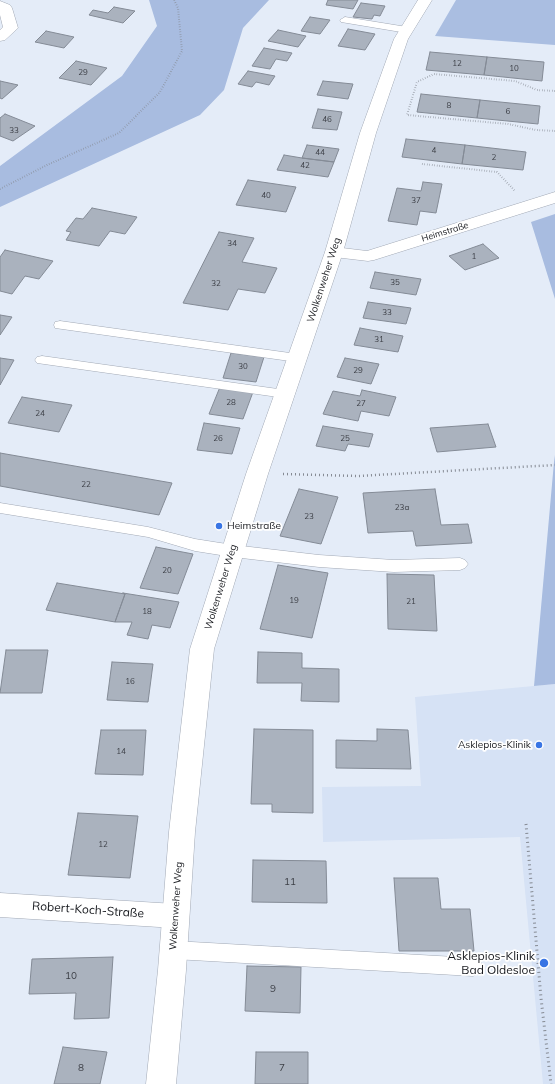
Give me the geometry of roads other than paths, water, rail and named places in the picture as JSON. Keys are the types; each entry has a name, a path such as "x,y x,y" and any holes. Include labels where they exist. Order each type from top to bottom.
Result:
{"street":[{"name":"Wolkenweher Weg","path":"161,1084 174,950 175,916 182,832 202,650 257,474 334,252 368,133 401,39 425,0"},
{"path":"0,5 5,8 11,28 0,37"},
{"name":"Heimstraße","path":"334,252 368,256 555,197"},
{"name":"Robert-Koch-Straße","path":"0,905 175,916"}],"lane":[{"path":"345,20 407,30"},
{"path":"60,325 297,358"},
{"path":"42,360 285,394"},
{"path":"0,508 148,532 195,546 233,551 394,566 460,564"},
{"path":"174,950 473,967"}],"place":[{"name":"Heimstraße","path":"219,526"},
{"name":"Asklepios-Klinik","path":"539,745"},
{"name":"Asklepios-Klinik Bad Oldesloe","path":"544,963"}]}
